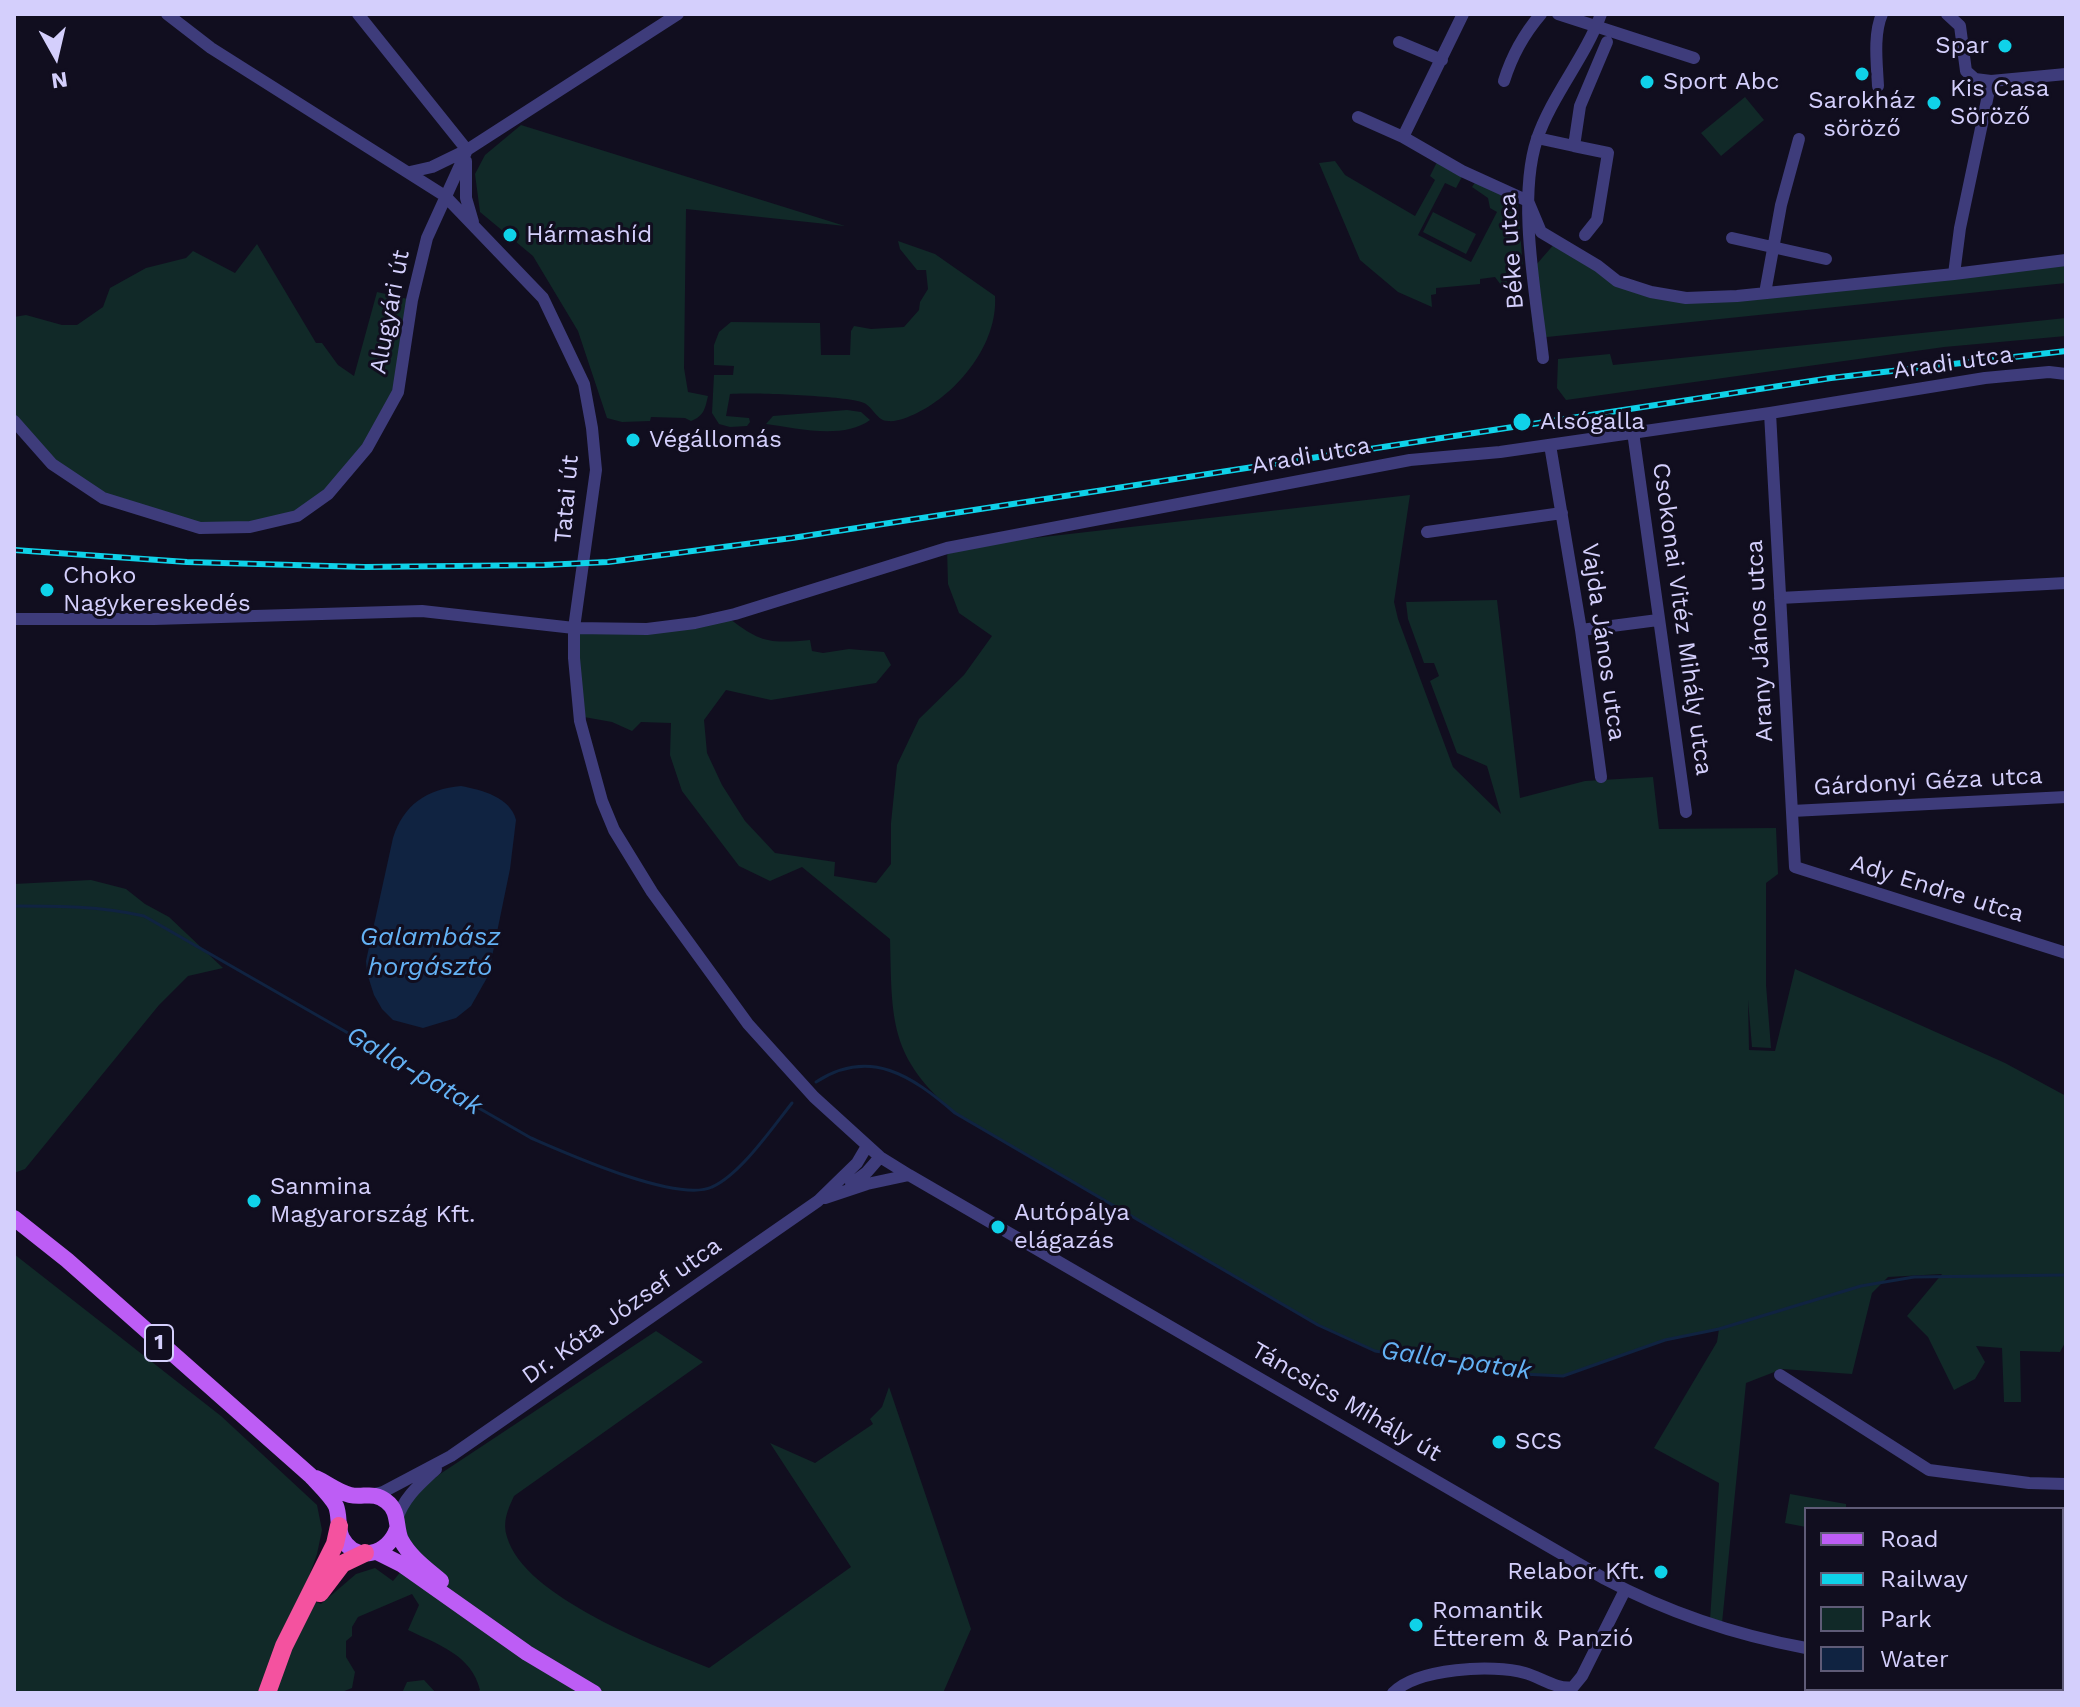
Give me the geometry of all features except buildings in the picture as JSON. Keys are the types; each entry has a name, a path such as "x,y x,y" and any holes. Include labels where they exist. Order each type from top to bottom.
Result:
{"highway":[{"path":"267,1693 284,1646 335,1544 339,1526"},
{"path":"302,1613 342,1564 371,1552"}],"main road":[{"name":"1","path":"14,1218 67,1260 311,1476 336,1506 339,1526 347,1544 401,1564 527,1653 594,1693"},
{"name":"1","path":"311,1476 349,1495 366,1495 389,1503 402,1542 413,1557 479,1618"},
{"path":"339,1526 344,1507 366,1495"},
{"path":"371,1552 390,1543 397,1524"}],"street":[{"name":"Tatai út","path":"167,14 211,48 445,196 543,298 584,384 592,428 596,470 574,628 574,670 580,721 594,779 614,830 652,892 748,1024 810,1093"},
{"path":"358,14 467,150 464,184 475,226"},
{"path":"410,172 432,167 467,150 678,14"},
{"path":"1504,81 1512,57 1541,14"},
{"path":"1558,14 1599,20 1694,58"},
{"path":"1878,86 1877,56 1882,14"},
{"path":"1947,14 1960,26 1966,71 1975,79 1991,81 2066,74"},
{"path":"1403,137 1442,60 1459,15"},
{"name":"Béke utca","path":"1543,358 1528,201 1533,157 1537,138 1599,20"},
{"path":"1399,42 1442,60"},
{"path":"1574,146 1580,106 1607,42"},
{"path":"1954,274 1960,228 1991,81"},
{"path":"1358,117 1528,201 1541,232 1617,281 1651,292 1686,298 1765,293 2066,260"},
{"path":"1537,138 1608,153 1597,220 1585,235"},
{"path":"1765,293 1772,249 1799,139"},
{"name":"Alugyári út","path":"14,421 52,464 103,498 200,528 250,527 297,516 328,494 367,448 398,392 417,276 427,238 467,150"},
{"path":"1732,238 1826,259"},
{"name":"Aradi utca","path":"574,628 647,629 695,623 735,614 947,548 1410,460 1550,445 1985,378 2049,372 2065,377"},
{"name":"Arany János utca","path":"1770,413 1795,867"},
{"name":"Csokonai Vitéz Mihály utca","path":"1633,432 1686,812"},
{"name":"Vajda János utca","path":"1550,445 1581,630 1601,777"},
{"name":"Vajda János utca","path":"1427,532 1562,513"},
{"path":"1780,598 2066,583"},
{"path":"14,619 154,619 422,611 574,628"},
{"path":"1581,630 1658,620"},
{"name":"Gárdonyi Géza utca","path":"1792,811 2066,797"},
{"name":"Ady Endre utca","path":"1795,867 2066,953"},
{"name":"Táncsics Mihály út","path":"810,1093 880,1157 909,1175 1625,1590 1702,1623 1804,1648"},
{"name":"Dr. Kóta József utca","path":"451,1456 818,1201 857,1163 867,1146"},
{"name":"Dr. Kóta József utca","path":"839,1193 867,1172 880,1157"},
{"name":"Dr. Kóta József utca","path":"818,1201 909,1175"},
{"path":"1780,1375 1929,1470 2029,1483 2066,1484"},
{"path":"366,1495 383,1492 451,1456"},
{"path":"397,1524 400,1509 413,1490 451,1456"},
{"path":"1393,1693 1403,1684 1472,1667 1493,1667 1524,1673 1561,1687 1573,1687 1582,1676 1625,1590"}],"green space":[{"path":"1745,97 1764,120 1721,156 1701,133"},
{"path":"521,125 845,226 686,209 684,368 688,392 708,396 699,417 691,421 651,417 650,421 622,422 607,418 578,331 533,256 480,212 475,174 485,155"},
{"path":"1439,158 1464,173 1456,188 1445,183 1418,235 1471,262 1497,212 1490,208 1488,198 1472,187 1478,178 1518,204 1523,269 1506,270 1507,284 1501,285 1495,277 1480,279 1480,284 1436,288 1436,294 1431,295 1432,307 1398,292 1360,260 1319,163 1335,161 1345,175 1415,216 1435,180 1430,176"},
{"path":"1433,212 1476,234 1466,254 1423,232"},
{"path":"898,241 935,254 995,296 990,332 960,380 932,404 895,421 881,419 864,403 841,398 730,394 726,416 749,418 750,422 747,426 719,424 712,413 714,375 733,375 734,366 714,365 714,345 719,332 731,322 820,323 821,355 850,355 854,326 871,329 904,327 919,310 928,289 926,270 917,270 900,249"},
{"path":"1556,242 1640,287 1711,298 2066,258 2066,283 1547,337 1533,332 1529,273"},
{"path":"257,244 316,343 322,343 338,365 354,376 377,292 412,300 398,392 367,448 328,494 297,516 200,528 103,498 52,464 14,421 14,317 26,315 62,325 77,325 103,307 110,288 146,268 186,258 193,251 235,273"},
{"path":"2066,318 2066,336 1944,347 1566,400 1557,388 1558,359 1610,354 1613,365"},
{"path":"847,410 861,412 870,420 847,430 833,431 766,424 773,416"},
{"path":"1410,495 1394,602 1398,619 1453,767 1501,814 1487,766 1457,753 1430,681 1439,676 1434,663 1424,663 1408,619 1406,602 1497,600 1520,798 1585,781 1653,777 1659,829 1776,828 1778,874 1766,883 1766,985 1771,1048 1752,1047 1748,1000 1749,1050 1775,1051 1795,969 2005,1063 2066,1096 2066,1341 2060,1352 2020,1351 2021,1402 2004,1402 2002,1348 1976,1346 1985,1362 1975,1379 1954,1390 1928,1337 1907,1316 1942,1274 1888,1277 1872,1293 1852,1374 1782,1369 1746,1383 1722,1623 1710,1620 1719,1483 1654,1448 1717,1342 1719,1329 1665,1340 1563,1376 1522,1374 1375,1351 1318,1325 955,1113 917,1074 898,1036 892,993 890,939 802,867 770,881 739,866 682,791 670,755 671,723 641,722 632,731 612,722 584,717 574,628 647,629 726,616 765,639 784,642 810,640 812,651 823,653 849,649 884,652 891,665 876,683 771,700 726,690 704,720 707,753 722,785 745,821 775,853 835,862 834,876 876,883 891,864 891,823 897,765 919,719 964,675 992,636 959,613 948,584 947,548"},
{"path":"91,880 126,889 169,917 223,968 188,976 159,1005 25,1169 14,1173 14,884"},
{"path":"14,1254 221,1416 317,1505 322,1530 302,1596 321,1604 356,1574 375,1568 393,1581 412,1558 400,1519 414,1495 440,1474 656,1331 703,1362 514,1496 505,1521 507,1537 518,1559 538,1580 594,1617 709,1668 851,1567 770,1443 815,1463 873,1424 870,1419 882,1407 889,1387 971,1629 943,1693 477,1693 480,1690 476,1678 461,1659 408,1630 419,1605 412,1594 358,1617 352,1627 352,1636 346,1641 346,1657 355,1672 352,1688 342,1692 14,1693"},
{"path":"1790,1494 1846,1504 1846,1507 1804,1507 1804,1527 1785,1523"},
{"path":"424,1680 436,1693 402,1693 407,1682"}],"water":[{"name":"Galambász horgásztó","path":"461,786 494,796 513,812 516,820 510,869 488,976 471,1006 456,1018 423,1028 393,1020 382,1009 374,995 366,961 397,826 410,808 427,795"}],"waterway":[{"name":"Galla-patak","path":"14,906 95,908 144,916 531,1138 595,1165 649,1183 696,1190 723,1181 745,1161 792,1103"},
{"name":"Galla-patak","path":"816,1082 854,1067 890,1070 923,1088 955,1113 1318,1325 1375,1351 1522,1374 1563,1376 1665,1340 1719,1329 1861,1286 1914,1277 2066,1275"}],"railway":[{"path":"14,550 187,562 364,567 608,562 792,538 1831,378 2066,351"}],"place":[{"name":"Spar","path":"2005,46"},
{"name":"Sarokház söröző","path":"1862,74"},
{"name":"Sport Abc","path":"1647,82"},
{"name":"Kis Casa Söröző","path":"1934,103"},
{"name":"Hármashíd","path":"510,235"},
{"name":"Alsógalla","path":"1522,422"},
{"name":"Végállomás","path":"633,440"},
{"name":"Choko Nagykereskedés","path":"47,590"},
{"name":"Sanmina Magyarország Kft.","path":"254,1201"},
{"name":"Autópálya elágazás","path":"998,1227"},
{"name":"SCS","path":"1499,1442"},
{"name":"Relabor Kft.","path":"1661,1572"},
{"name":"Romantik Étterem & Panzió","path":"1416,1625"}]}
